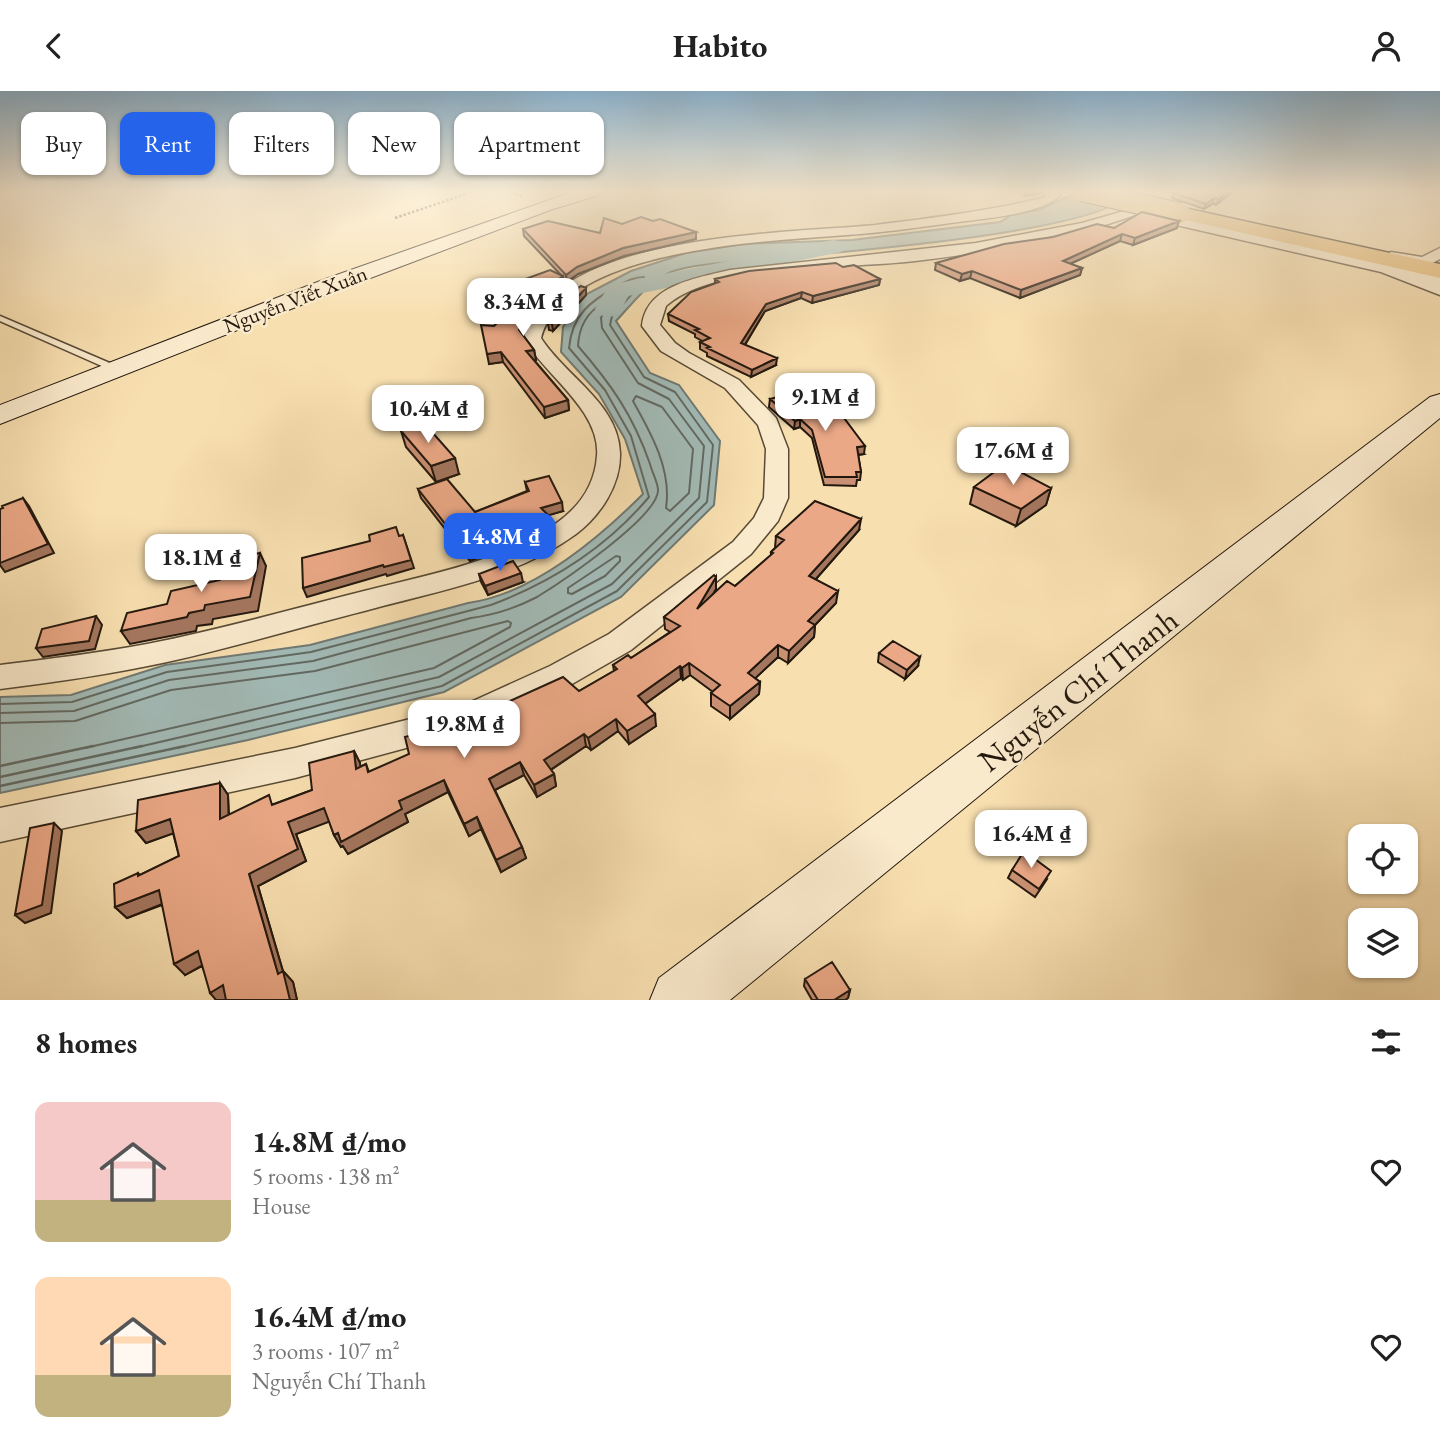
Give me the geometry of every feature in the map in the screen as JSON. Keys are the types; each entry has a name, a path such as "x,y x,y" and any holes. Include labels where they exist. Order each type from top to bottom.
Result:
{"highway":[{"path":"1274,233 1440,271"}],"main road":[{"name":"Nguyễn Viết Xuân","path":"0,415 470,233"},
{"path":"1354,251 1399,264 1440,282"},
{"name":"Nguyễn Chí Thanh","path":"681,1000 1440,403"}],"street":[{"path":"0,677 170,651 427,585 517,554 565,529 598,499 610,453 607,438 585,401 532,338 537,324 564,292 586,279 645,256 690,246 827,233"},
{"path":"0,825 295,763 469,718 561,675 620,642 742,548 765,521 776,498 777,449 768,423 732,384 668,347 651,325 651,314 657,304 669,295 701,282 760,269 883,260 1006,242 1036,233"},
{"path":"1260,233 1385,268 1416,278 1440,291"},
{"path":"1284,233 1354,251 1421,262 1431,260 1440,252"}],"lane":[{"path":"0,318 116,369"}],"water":[{"path":"906,233 994,233 895,247 679,269 648,287 616,321 650,373 679,385 720,441 714,505 621,597 444,692 248,740 0,793 0,697 71,695 165,665 310,645 492,598 516,589 563,562 606,529 643,494 625,439 599,394 561,352 563,327 583,296 631,271 686,253 743,244 852,240"}],"building":[{"path":"527,233 690,233 623,248 577,267 566,275"},
{"path":"1065,233 1147,233 1135,238 1122,234 1063,261 1082,268 1021,290 972,271 962,274 936,263 1004,244"},
{"path":"836,263 843,267 854,265 880,279 813,296 802,292 766,304 741,343 777,358 752,370 707,348 710,347 700,342 710,338 695,330 699,329 668,314 691,292 719,282 715,279 749,271"},
{"path":"550,270 563,276 540,292 519,330 534,350 526,351 568,400 544,407 501,352 487,354 481,325 494,326 521,300 495,290"},
{"path":"581,286 586,288 552,324 548,323 560,301"},
{"path":"808,389 844,418 865,446 857,447 861,472 856,472 857,477 825,477 812,430 800,419 795,421 770,399"},
{"path":"424,423 455,458 431,466 401,431"},
{"path":"1005,464 1051,488 1021,509 974,487"},
{"path":"549,476 562,502 541,508 548,515 499,540 467,552 418,489 447,479 475,512 529,491 525,482"},
{"path":"23,498 48,544 0,563 0,509"},
{"path":"815,501 861,519 809,576 838,591 808,621 815,625 789,651 778,645 748,673 760,682 730,706 711,693 720,685 689,663 682,668 680,666 638,696 655,714 627,731 616,719 588,738 584,734 544,760 554,774 534,785 520,762 489,779 522,847 496,860 477,817 464,824 444,780 399,801 402,809 341,842 338,833 334,835 324,808 288,822 298,849 249,874 278,974 283,971 290,1000 226,1000 223,985 210,993 198,951 174,964 159,890 115,907 114,884 138,873 138,876 179,856 170,819 136,831 138,800 220,783 220,819 269,795 272,805 312,790 309,763 354,751 356,769 366,764 368,772 409,754 405,737 466,721 563,677 579,691 617,669 613,665 628,655 631,658 680,626 664,617 714,575 716,577 697,609 727,581 735,586 773,553 771,552 784,540 776,536"},
{"path":"396,527 399,536 403,535 411,560 384,567 383,565 303,588 302,558 370,541 369,535"},
{"path":"260,553 250,597 205,605 204,610 189,613 187,617 121,631 127,613 167,604 171,591 220,580 225,559"},
{"path":"513,561 521,573 485,586 479,574"},
{"path":"96,616 89,641 36,648 42,629"},
{"path":"893,641 920,657 907,670 879,653"},
{"path":"54,823 42,905 15,915 30,828"},
{"path":"1024,851 1051,871 1039,889 1012,870"},
{"path":"832,962 850,990 834,1000 818,1000 805,979"}],"waterway":[{"path":"609,309 618,290 833,247"}]}
